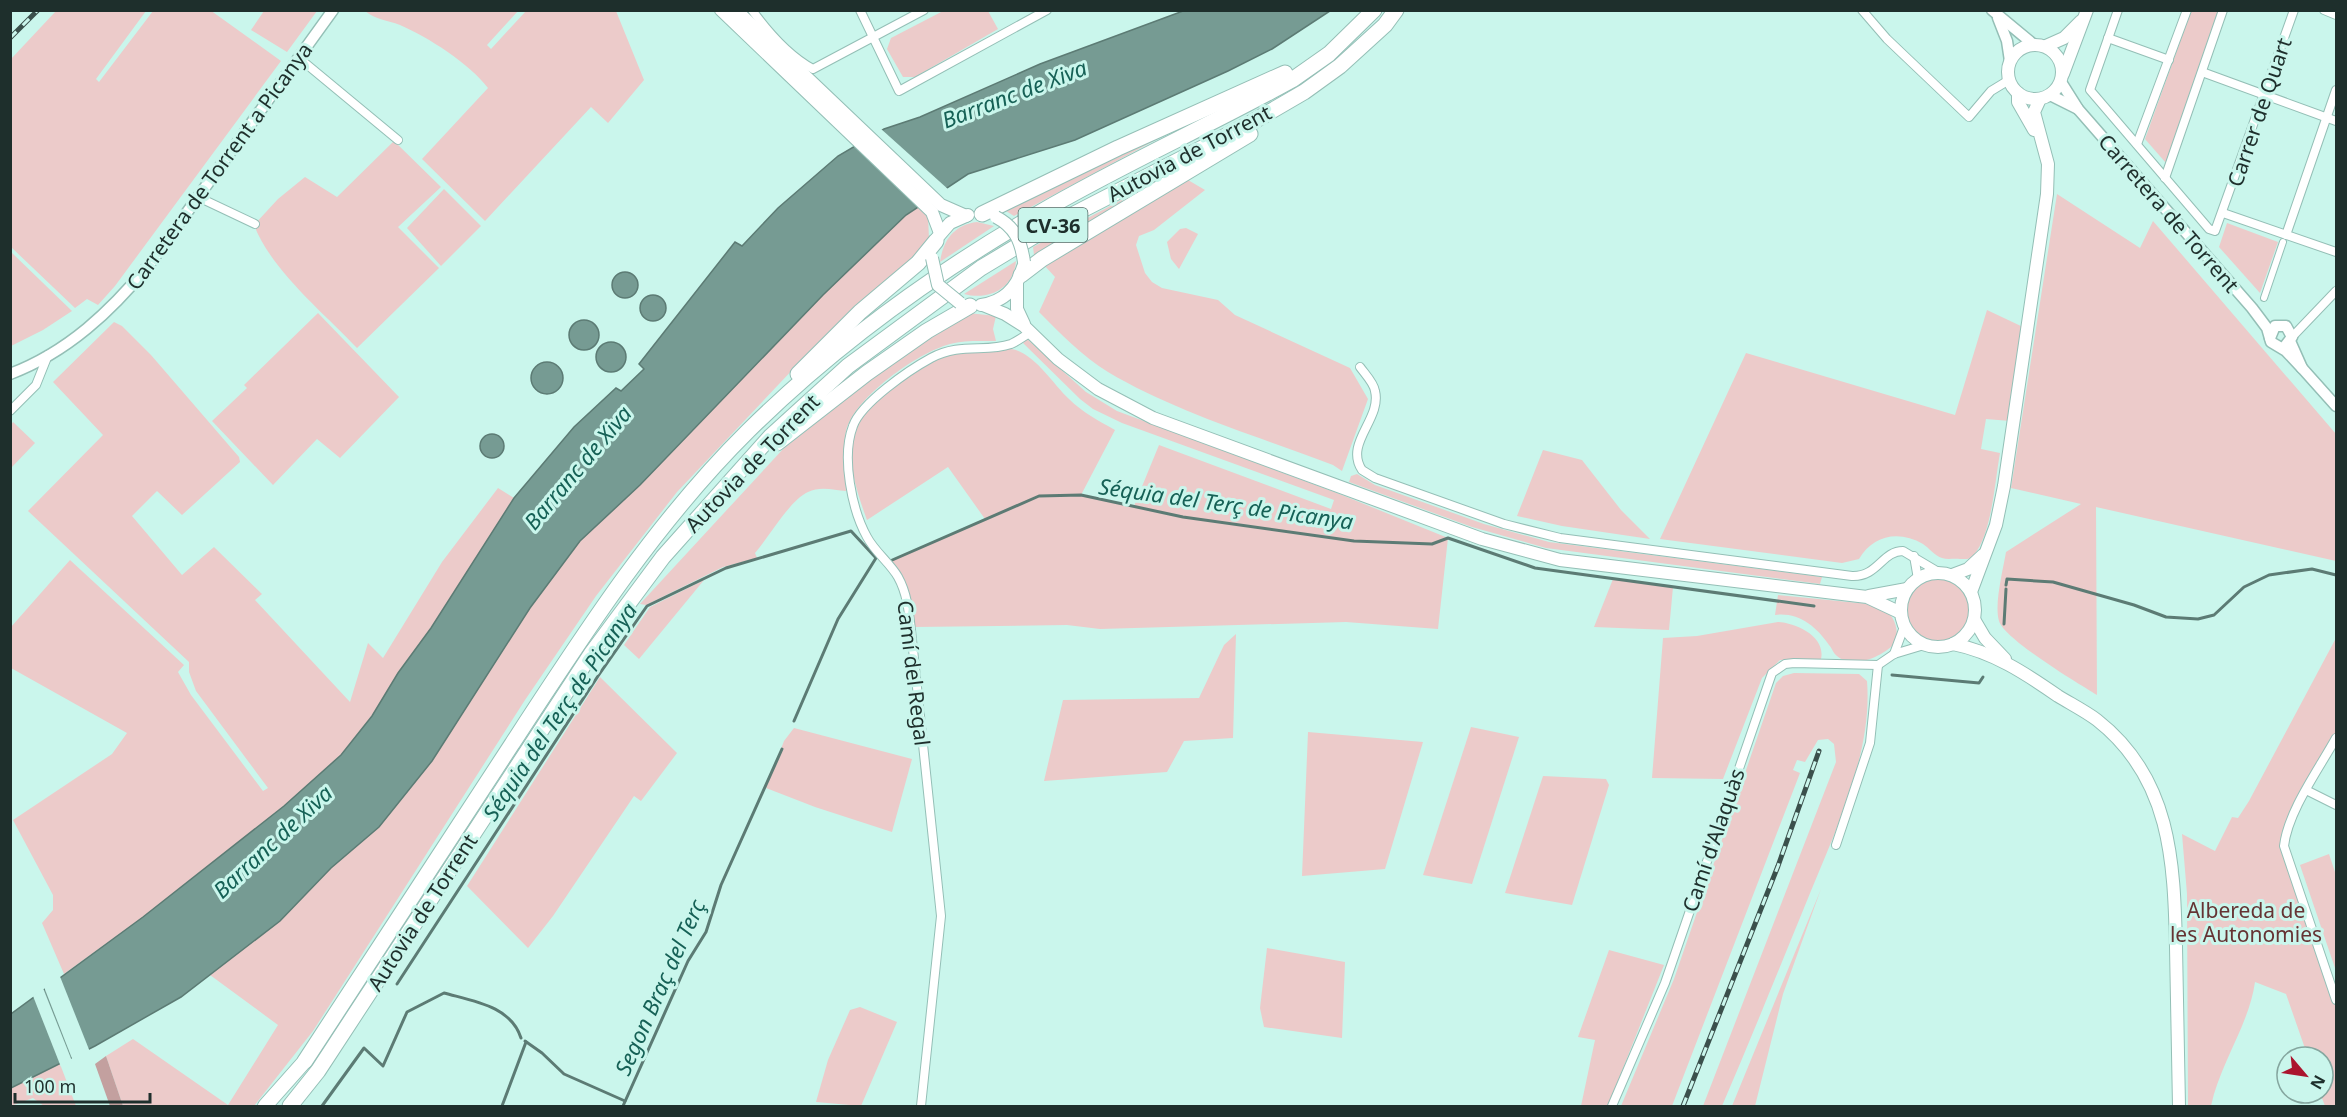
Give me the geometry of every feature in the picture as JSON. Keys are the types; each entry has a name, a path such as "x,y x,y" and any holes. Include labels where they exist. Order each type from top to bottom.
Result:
{"highway":[{"path":"989,216 1118,148 1296,68 1323,49 1365,10"},
{"name":"Autovia de Torrent","path":"270,1107 305,1061 615,589 694,489 748,431 835,354 906,299 971,254 1041,211 1292,80 1329,54 1374,10"},
{"name":"Autovia de Torrent","path":"290,1107 318,1071 591,654 663,558 771,436 848,366 981,268 1049,226 1249,124 1304,92 1340,66 1385,25 1396,10"},
{"path":"1020,273 1308,98 1345,72 1391,31 1403,10"},
{"path":"748,431 763,410 842,330 918,263 938,237"},
{"path":"735,477 867,373 927,331 971,305"},
{"path":"265,1107 305,1061"}],"main road":[{"path":"721,10 937,209 966,216 989,216 1015,232 1021,246 1017,309 1028,329 1058,359 1098,389 1153,418 1482,539 1560,560 1867,597 1907,589"},
{"path":"736,10 844,122"},
{"path":"2045,97 2029,98 2018,93 2009,80 2010,61 2019,50 2033,44 2046,46 2064,38 2086,14"},
{"path":"1971,592 1988,546 2004,486 2047,194 2048,164 2034,112 2062,78 2086,14"},
{"path":"2046,46 2059,58 2062,78"},
{"path":"2018,93 2018,102 2040,140"},
{"path":"937,209 938,237 932,258 933,272 938,285 971,305 1028,329"},
{"path":"938,237 955,219 966,216"},
{"path":"971,305 1003,298 1020,273"},
{"path":"1975,621 1965,635 1953,644 1939,648 1924,645 1912,638 1904,627 1901,613 1902,600 1907,589 1918,579 1972,566 1988,546"},
{"path":"1946,574 1963,582 1971,592 1975,621 1985,638 2011,664 2097,721 2117,740 2138,766 2167,826 2175,894 2179,1107"},
{"path":"1867,597 1901,613"},
{"path":"1953,644 1974,649 2011,664"}],"street":[{"name":"Carretera de Torrent a Picanya","path":"10,374 48,355 90,327 123,297 333,10"},
{"path":"752,10 766,28 805,65 813,69 924,10"},
{"path":"860,10 871,38 899,91 1047,10"},
{"path":"1862,10 1887,39 1970,117 1991,91 2009,80"},
{"path":"2118,10 2090,85 2092,92 2211,230 2217,230 2223,213 2285,239 2336,252"},
{"path":"2137,144 2187,10"},
{"path":"2165,178 2223,10"},
{"name":"Carrer de Quart","path":"2223,213 2294,10"},
{"path":"2324,10 2337,15"},
{"path":"1995,14 2033,44"},
{"path":"1995,14 2007,41 2010,61"},
{"path":"2108,38 2169,60"},
{"path":"299,58 398,140"},
{"path":"2202,72 2337,121"},
{"name":"Carretera de Torrent","path":"2062,78 2078,109 2259,318 2267,328 2273,342"},
{"path":"2264,298 2337,90"},
{"name":"Carretera de Torrent","path":"2045,97 2078,109"},
{"path":"198,197 255,224"},
{"path":"2273,342 2286,346 2290,335 2337,291"},
{"name":"Carretera de Torrent","path":"2259,318 2275,326"},
{"path":"2273,342 2275,326 2282,325 2290,335 2302,368"},
{"name":"Camí del Regal","path":"921,1107 941,916 908,602 898,576 867,538 851,490 849,445 852,427 859,415 876,398 920,365 953,349 1012,344 1028,329"},
{"path":"2273,342 2286,351 2337,406"},
{"path":"10,411 36,385 48,355"},
{"path":"1360,367 1375,389 1376,400 1356,452 1362,470 1375,478 1504,524 1560,538 1852,576 1867,574 1898,551 1914,556 1946,574"},
{"path":"1914,556 1918,579"},
{"path":"1894,654 1904,627"},
{"path":"1836,845 1870,742 1878,665 1894,654 1924,645"},
{"name":"Camí d'Alaquàs","path":"1612,1107 1665,983 1772,673 1785,664 1794,663 1878,665"},
{"path":"2337,738 2286,832 2284,846 2337,1000"},
{"path":"2307,791 2337,805"}],"green space":[{"path":"210,10 281,61 115,286 98,305 87,299 75,308 11,247 11,59 56,11 146,11 96,79 99,82 153,11"},
{"path":"945,10 988,11 998,29 915,77 903,77 887,49 891,38"},
{"path":"264,11 317,11 287,52 251,30"},
{"path":"365,11 518,11 487,45 491,49 526,11 616,11 644,80 608,123 591,107 485,221 422,159 488,88 471,70 435,44 411,30 377,18"},
{"path":"2191,11 2218,11 2166,163 2145,139"},
{"path":"1178,128 1014,216 1006,211"},
{"path":"394,141 441,187 398,227 439,268 357,348 286,275 262,242 254,225 278,199 305,177 337,197"},
{"path":"1191,163 1034,255 1033,247"},
{"path":"1188,180 1205,190 1154,230 1139,236 1136,245 1145,273 1152,282 1162,288 1218,300 1235,315 1350,368 1368,399 1342,471 1333,465 1189,412 1134,386 1089,359 1039,312 1055,277 1044,265"},
{"path":"444,189 481,226 441,266 407,228"},
{"path":"2057,194 2140,248 2153,221 2336,434 2336,561 2096,507 2097,695 2043,661 2014,639 2004,629 1998,614 2006,552 2081,504 2011,488"},
{"path":"918,206 928,216 929,239 921,252 813,348 677,492 596,596 525,700 313,1031 254,1106 123,1106 106,1056 133,1039 228,1105 278,1025 210,975 280,921 331,868 379,827 432,761 530,608 580,541 640,485 823,295"},
{"path":"977,222 994,226 940,262 944,247 951,235 962,226"},
{"path":"2227,223 2278,242 2260,293 2219,247"},
{"path":"1186,228 1198,234 1179,269 1171,259 1167,242 1180,229"},
{"path":"11,252 72,311 43,330 11,346"},
{"path":"1016,261 1011,279 999,290 982,296 964,294"},
{"path":"1987,310 2023,327 2010,421 1986,419 1981,449 2000,453 1989,521 1985,535 1972,557 1969,559 1942,558 1923,544 1896,536 1879,540 1859,559 1842,563 1660,539 1746,353 1955,415"},
{"path":"318,313 399,397 340,458 317,439 273,485 212,421 247,388 244,385"},
{"path":"968,313 996,316 993,329 996,341 961,342 936,349 889,378 861,404 846,431 844,453 846,491 822,489 808,492 794,503 780,520 755,553 757,558 723,567 646,605 640,604 784,448 906,352"},
{"path":"114,322 122,326 151,355 239,457 240,462 182,515 157,491 132,516 182,575 214,547 262,594 255,600 350,702 368,643 383,658 442,562 498,488 514,498 372,716 341,755 284,806 143,917 64,974 42,923 53,910 53,895 13,820 112,754 127,733 11,668 11,627 70,560 184,665 178,672 191,695 263,791 268,788 196,691 189,672 189,662 28,511 103,435 53,382"},
{"path":"1027,339 1086,392 1117,411 1337,493 1448,538 1438,629 1346,622 1100,629 1067,625 915,627 908,592 901,576 890,561 985,519 948,467 867,520 854,476 852,442 859,420 882,397 927,364 952,353 994,348 1016,350 1038,365 1079,408 1115,430 1081,495 1134,506 1159,445 1331,509 1334,500 1122,423 1093,409 1023,343"},
{"path":"13,422 35,443 11,468 11,425"},
{"path":"1543,450 1582,460 1621,510 1650,539 1562,526 1517,516"},
{"path":"1357,474 1375,485 1484,524 1549,542 1822,577 1820,584 1546,548 1472,527 1349,482 1351,476"},
{"path":"1931,578 1943,578 1960,587 1967,598 1969,610 1967,622 1960,633 1943,642 1931,642 1919,637 1910,628 1905,616 1905,604 1910,592 1919,583"},
{"path":"1613,579 1673,587 1669,630 1594,627"},
{"path":"704,580 639,659 624,645 650,607"},
{"path":"1778,595 1879,605 1894,620 1897,630 1896,642 1884,652 1868,660 1852,662 1844,660 1836,655 1818,632 1806,622 1791,616 1775,615"},
{"path":"1778,622 1801,628 1815,638 1821,651 1821,659 1780,660 1762,678 1723,779 1652,778 1663,638 1697,636"},
{"path":"1236,634 1233,738 1184,741 1167,772 1044,781 1063,700 1199,698 1224,645"},
{"name":"Albereda de les Autonomies","path":"2336,638 2336,738 2295,814 2284,846 2336,1000 2336,1106 2325,1105 2335,1105 2335,1045 2304,1045 2286,994 2255,982 2247,1013 2215,1090 2211,1106 2188,1106 2187,894 2182,834 2215,851 2232,817 2238,818"},
{"path":"1794,673 1859,674 1867,681 1864,739 1838,825 1722,1106 1703,1106 1836,762 1834,744 1828,739 1818,740 1805,762 1797,760 1793,770 1800,773 1672,1106 1621,1106 1674,979 1776,683 1783,676"},
{"path":"600,677 677,753 641,801 634,796 553,916 528,948 467,886"},
{"path":"1471,727 1519,737 1472,884 1423,875"},
{"path":"794,728 912,759 892,832 766,788 784,741"},
{"path":"1308,732 1423,742 1385,869 1302,876"},
{"path":"1543,776 1606,779 1609,785 1572,905 1505,893"},
{"path":"2329,854 2336,875 2336,971 2300,865"},
{"path":"1821,889 1783,994 1755,1106 1732,1106"},
{"path":"1267,948 1345,962 1342,1038 1264,1027 1260,1008"},
{"path":"1609,950 1664,965 1608,1106 1581,1106 1595,1040 1578,1037"},
{"path":"860,1007 897,1022 861,1106 816,1102 828,1060 850,1010"},
{"path":"60,1064 76,1106 44,1106 33,1098 11,1106 10,1088"}],"shaded area":[{"path":"106,1056 123,1106 110,1106 95,1064"}],"water":[{"name":"Barranc de Xiva","path":"1183,11 1330,11 1272,49 1075,140 968,174 906,215 823,295 640,485 580,541 530,608 432,761 379,827 331,868 280,921 181,997 95,1046 11,1088 11,1014 143,917 284,806 341,755 372,716 514,498 574,427 616,388 621,391 644,369 639,364 735,242 742,246 778,208 838,156 884,129 920,117 1040,64"},
{"path":"625,272 634,276 638,285 634,294 625,298 616,294 612,285 616,276"},
{"path":"653,295 662,299 666,308 662,317 653,321 644,317 640,308 644,299"},
{"path":"584,320 594,325 599,335 594,345 584,350 574,345 569,335 574,325"},
{"path":"611,342 621,347 626,357 621,367 611,372 601,367 596,357 601,347"},
{"path":"547,362 558,367 563,378 558,389 547,394 536,389 531,378 536,367"},
{"path":"492,434 497,435 503,441 503,451 497,457 492,458 487,457 481,451 480,446 481,441 487,435"}],"pier":[{"path":"880,128 949,190 921,209 853,144"},
{"path":"59,974 90,1052 73,1061 44,987"},
{"path":"43,988 72,1061 61,1067 33,996"}],"waterway":[{"name":"Séquia del Terç de Picanya","path":"890,561 1039,496 1081,495 1183,517 1354,541 1432,544 1448,538 1535,568 1814,606"},
{"name":"Séquia del Terç de Picanya","path":"397,984 598,676 647,606 726,568 851,531 876,558 838,619 794,721"},
{"path":"2006,585 2007,579 2053,582 2134,605 2166,617 2198,619 2214,615 2244,587 2269,575 2312,569 2336,575"},
{"name":"Séquia del Terç de Picanya","path":"2004,624 2006,589"},
{"name":"Séquia del Terç de Picanya","path":"1892,675 1979,683 1983,677"},
{"name":"Segon Braç del Terç","path":"623,1106 688,961 706,932 721,885 782,749"},
{"path":"322,1106 364,1048 383,1066 407,1012 444,993 490,1006 509,1019 521,1038"},
{"path":"525,1041 542,1053 564,1074 625,1101"},
{"path":"502,1106 526,1042"}],"railway":[{"path":"10,38 38,10"},
{"path":"1683,1106 1778,866 1819,751"}]}
